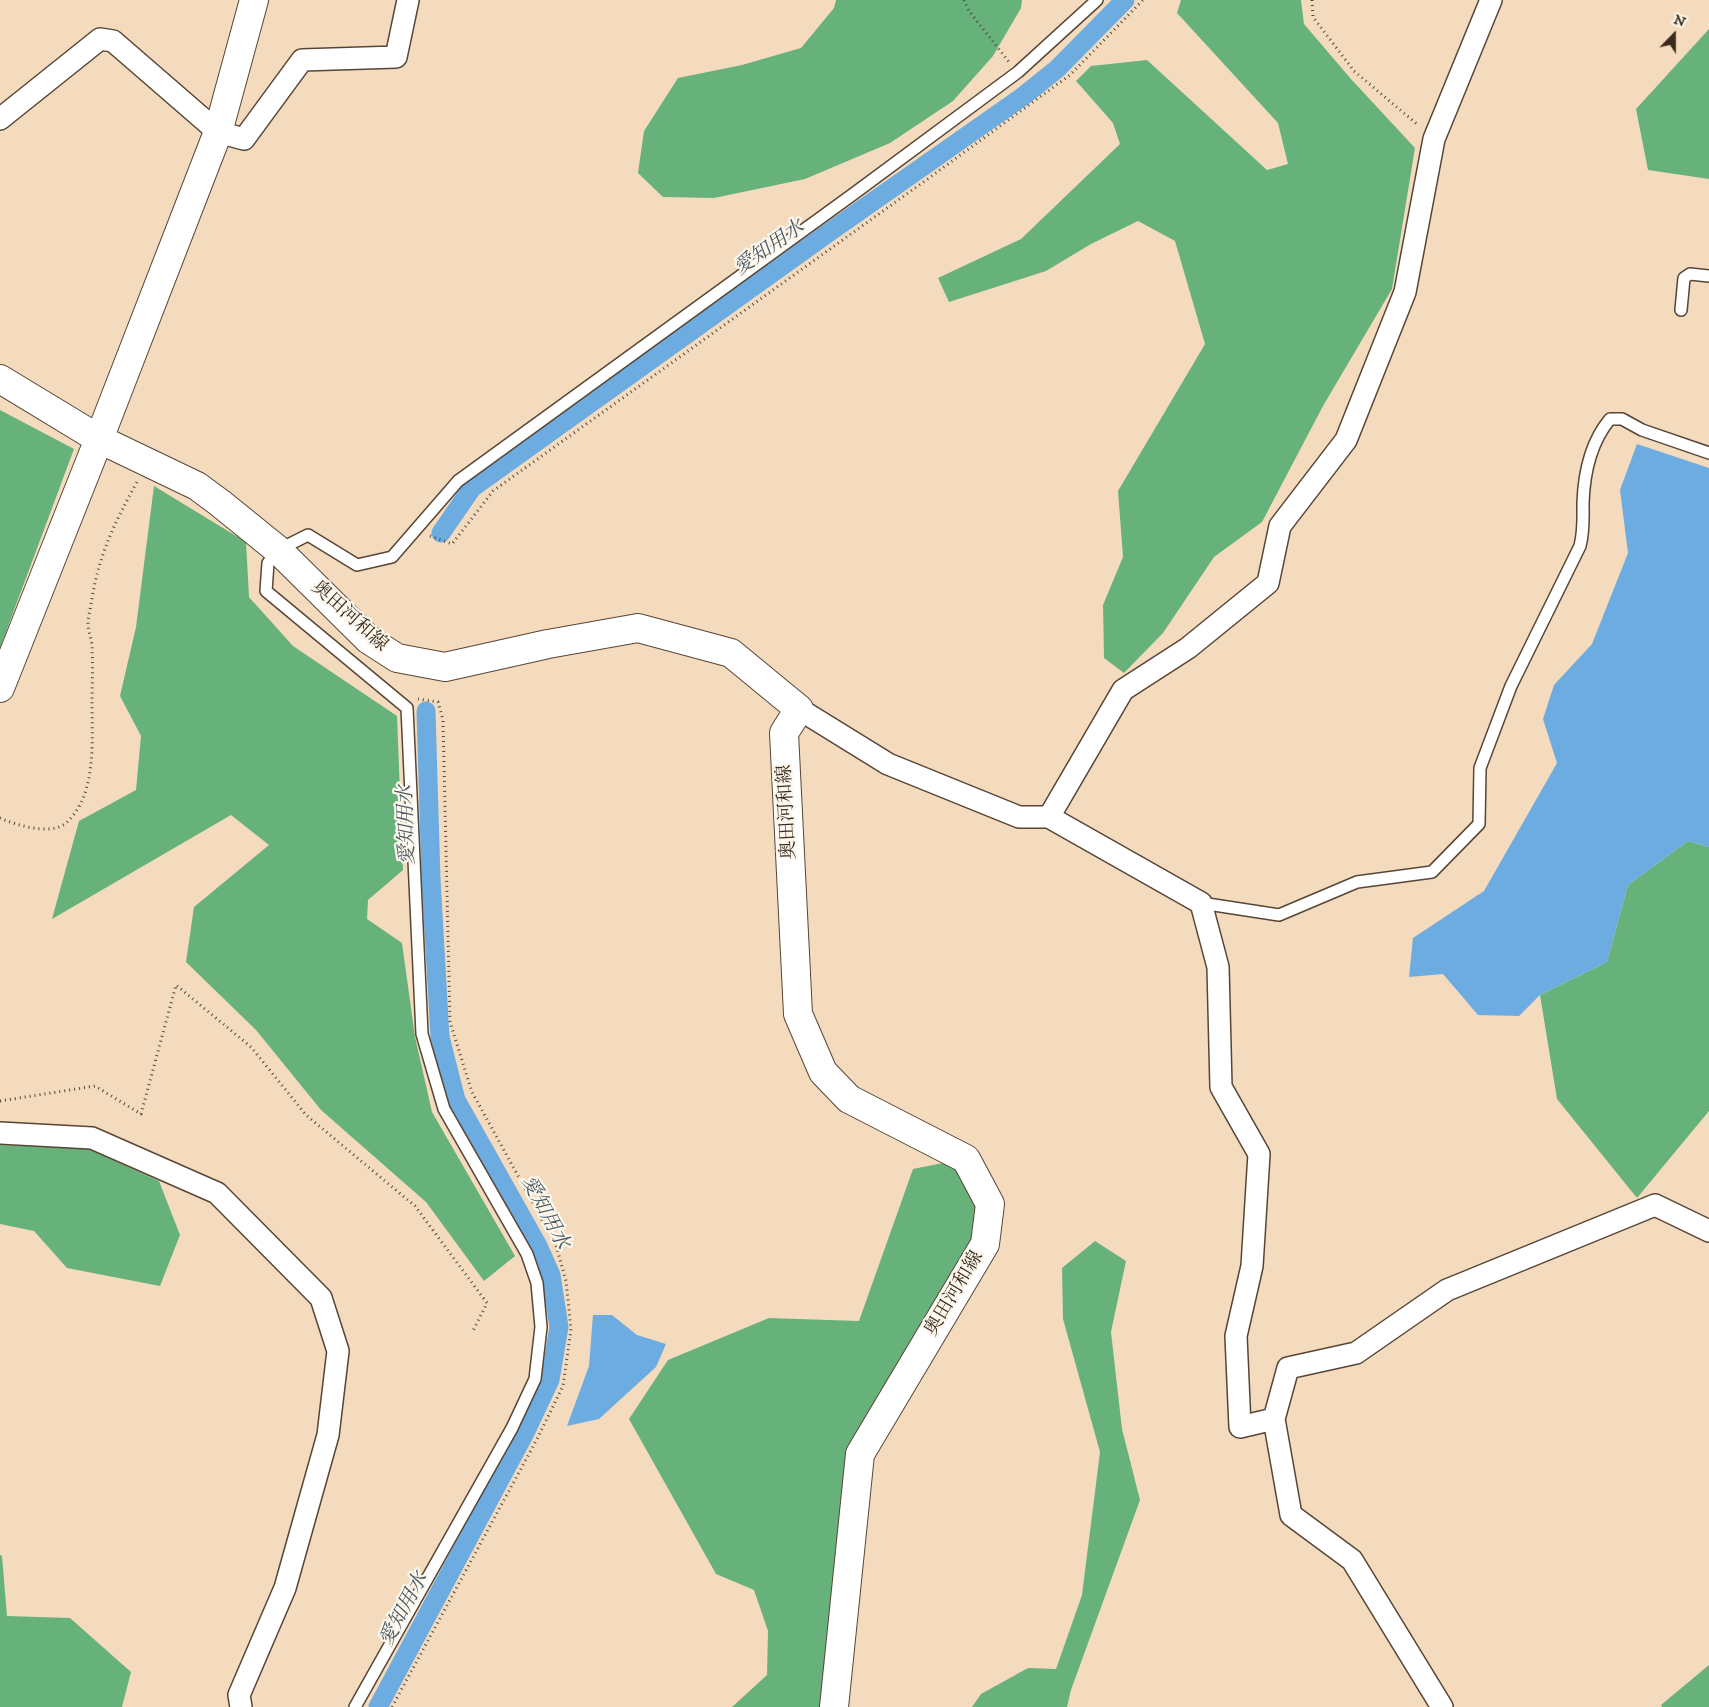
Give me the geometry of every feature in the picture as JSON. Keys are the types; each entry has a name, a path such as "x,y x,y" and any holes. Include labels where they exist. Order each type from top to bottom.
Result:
{"main road":[{"path":"0,688 218,132 254,0"},
{"name":"奥田河和線","path":"0,379 99,439 197,486 278,550 369,640 397,658 444,667 548,644 638,628 731,653 799,709 784,733 798,1014 823,1072 849,1099 966,1158 990,1204 985,1244 860,1454 834,1707"}],"street":[{"path":"0,119 100,39 113,41 218,132 244,139 302,60 396,57 408,0"},
{"path":"1049,817 1123,690 1188,648 1268,583 1280,526 1346,440 1405,292 1434,139 1491,0"},
{"path":"799,709 888,764 1019,816 1049,817 1201,904 1218,967 1221,1087 1258,1154 1252,1266 1236,1336 1240,1427 1274,1419"},
{"path":"0,1133 92,1138 217,1193 321,1298 338,1351 328,1435 286,1588 239,1695 241,1707"},
{"path":"1442,1707 1352,1560 1291,1514 1274,1419 1288,1368 1356,1353 1446,1290 1655,1205 1709,1231"}],"lane":[{"path":"356,1707 512,1428 535,1379 541,1328 537,1283 527,1254 444,1109 422,1034 407,708 266,591 268,563 278,550 308,535 357,565 392,557 458,480 852,195 1018,72 1097,0"},
{"path":"1681,310 1684,278 1690,274 1709,276"},
{"path":"1201,904 1279,915 1357,882 1432,872 1478,824 1480,768 1511,686 1580,546 1583,535 1585,473 1589,459 1604,426 1610,419 1622,418 1642,430 1709,453"}],"path":[{"path":"964,0 969,11 1018,72"},
{"path":"416,530 452,544 493,491 1070,75 1143,0"},
{"path":"1312,0 1313,17 1354,70 1434,139"},
{"path":"0,818 20,827 46,829 65,824 78,807 88,785 91,763 92,649 88,624 97,571 116,521 148,462"},
{"path":"0,1101 94,1086 141,1114 176,985 251,1047 306,1115 415,1206 487,1303 472,1333"}],"green space":[{"path":"836,0 1022,0 1021,8 993,56 953,101 890,143 805,179 714,198 663,197 638,173 644,131 678,78 742,65 801,48 834,8"},
{"path":"1181,0 1301,0 1304,24 1351,79 1415,148 1392,289 1323,406 1262,522 1214,557 1163,633 1124,673 1104,658 1103,605 1123,557 1118,491 1205,344 1175,241 1138,221 1091,244 1046,271 949,302 938,278 1021,239 1120,144 1113,123 1076,81 1091,66 1147,60 1267,170 1288,164 1278,123 1177,13"},
{"path":"1709,29 1709,179 1648,170 1636,109"},
{"path":"0,410 74,449 0,648"},
{"path":"154,486 246,542 249,597 293,646 397,716 403,870 368,900 367,919 402,943 415,1037 432,1112 515,1256 484,1281 426,1202 321,1110 256,1030 186,962 194,907 269,845 231,815 52,919 79,821 136,790 141,736 120,696 136,627"},
{"path":"1688,841 1709,847 1709,1111 1637,1198 1557,1099 1540,995 1607,962 1628,885"},
{"path":"0,1145 86,1148 159,1181 180,1235 160,1286 67,1268 34,1231 0,1224"},
{"path":"953,1161 977,1199 974,1245 852,1448 827,1707 732,1707 767,1675 768,1631 754,1590 716,1574 629,1419 668,1360 769,1318 859,1321 913,1169"},
{"path":"1095,1241 1126,1261 1111,1332 1122,1429 1140,1500 1071,1690 1067,1707 972,1707 981,1694 1028,1668 1056,1669 1082,1595 1100,1452 1063,1319 1062,1268"},
{"path":"0,1555 2,1556 7,1616 70,1618 131,1672 122,1707 0,1707"},
{"path":"1709,1665 1709,1707 1662,1707 1661,1705"}],"water":[{"path":"1637,444 1709,468 1709,847 1688,841 1628,885 1607,962 1540,995 1519,1016 1478,1015 1443,974 1409,977 1413,938 1484,891 1557,763 1543,719 1554,685 1592,644 1628,553 1620,490"},
{"path":"593,1315 612,1315 637,1335 666,1344 656,1367 599,1419 567,1426 589,1366"}],"waterway":[{"name":"愛知用水","path":"441,533 472,488 1022,97 1057,69 1125,0"},
{"name":"愛知用水","path":"378,1707 525,1433 550,1380 559,1327 551,1275 538,1246 456,1100 440,1037 431,879 426,711"}]}
